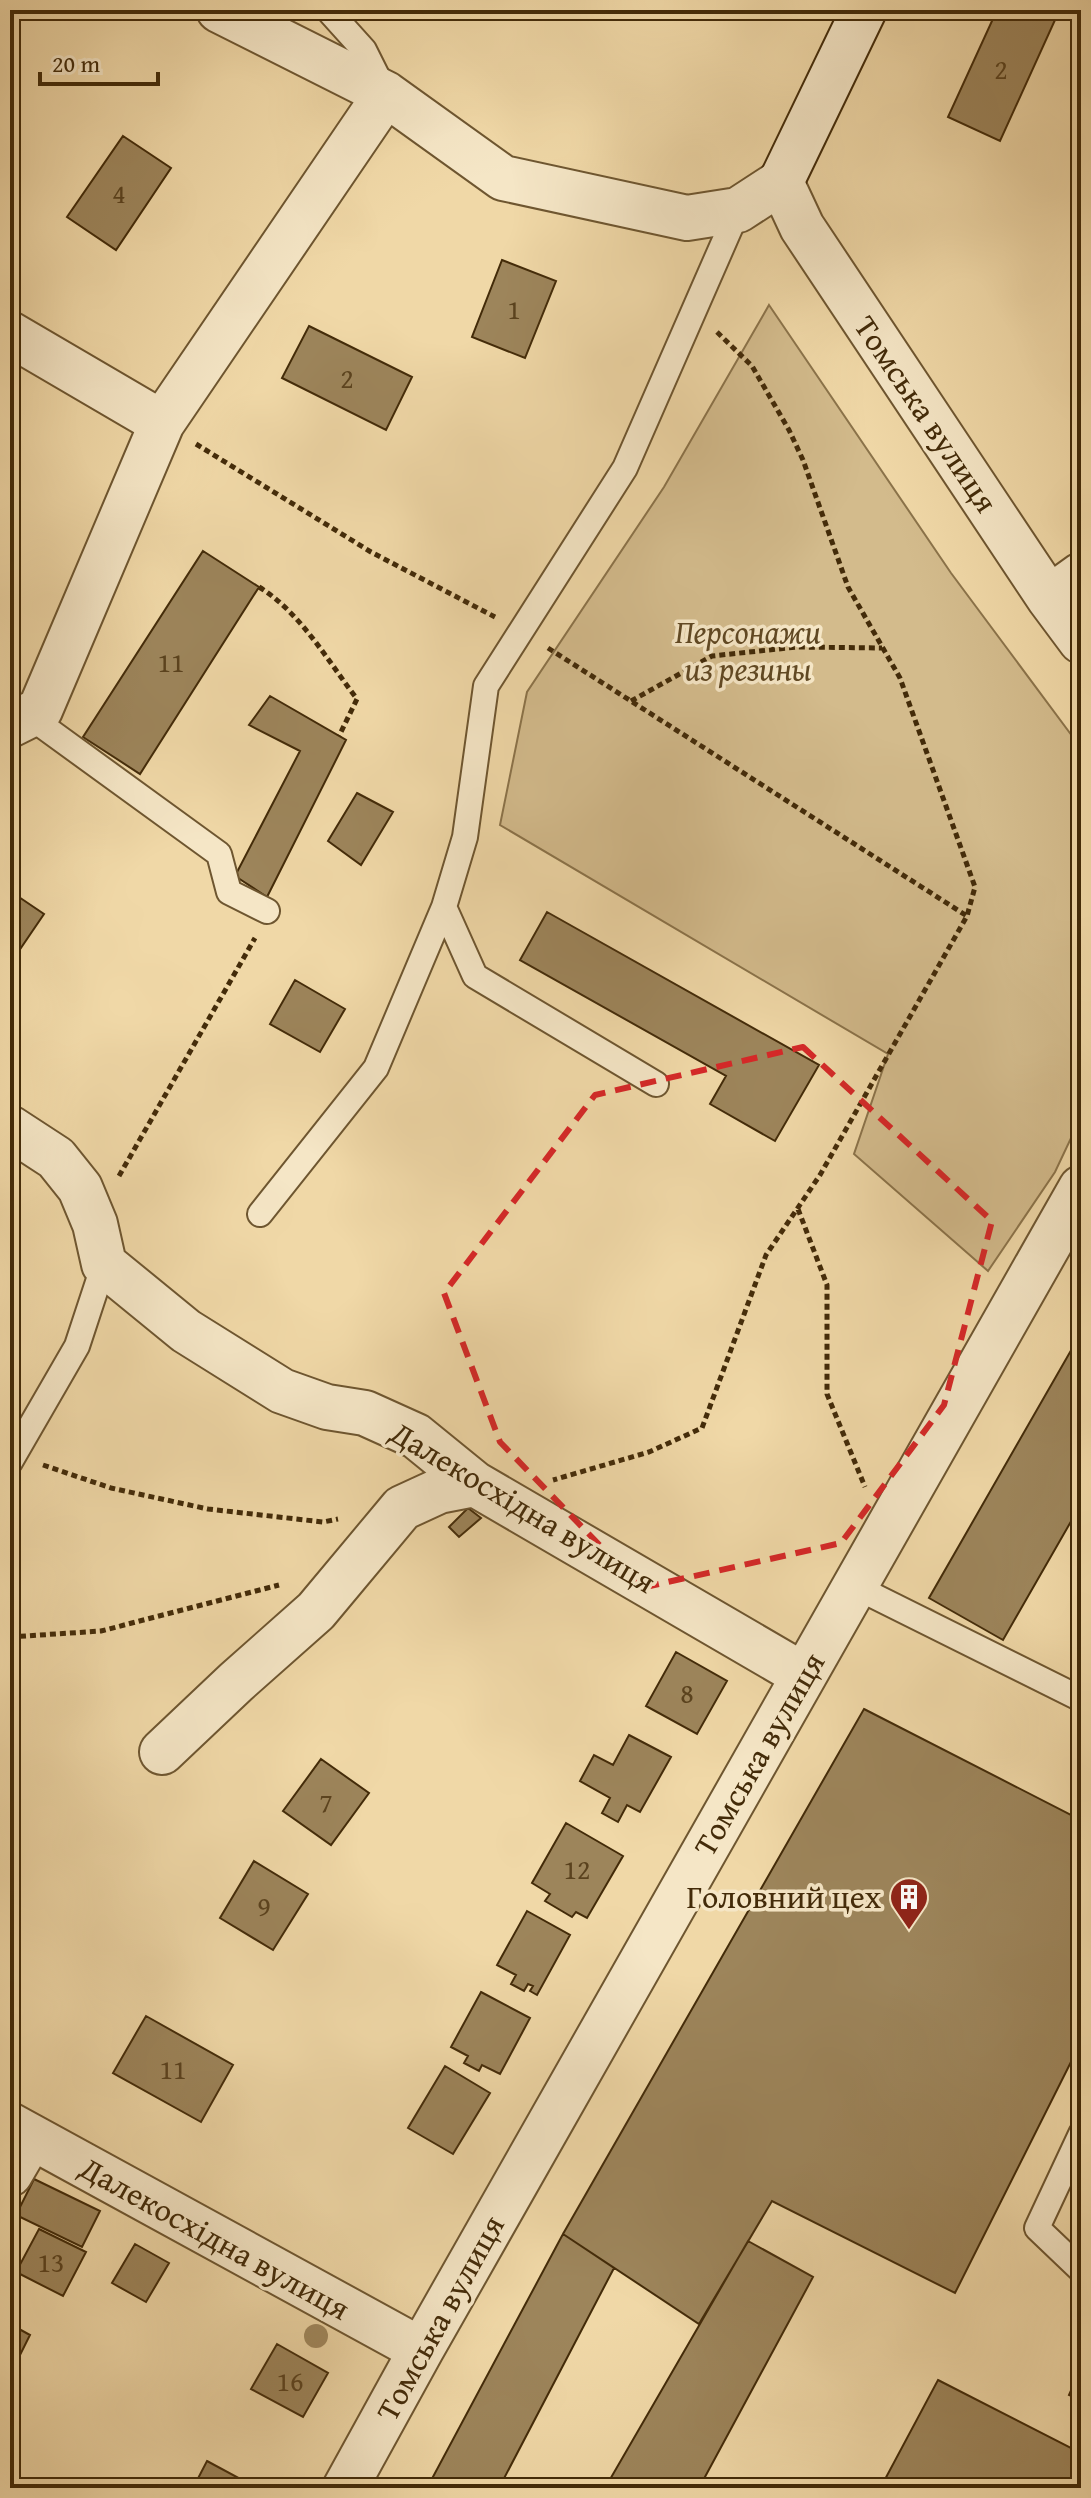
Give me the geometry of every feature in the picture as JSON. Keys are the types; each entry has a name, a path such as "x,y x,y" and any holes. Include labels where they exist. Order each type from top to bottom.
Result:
{"street":[{"path":"219,10 386,94 503,178 687,218 738,210 781,182 864,10"},
{"path":"20,720 40,710 162,423 386,94"},
{"name":"Томська вулиця","path":"781,182 802,227 1070,594 1081,641"},
{"path":"10,334 162,423"},
{"path":"10,1128 56,1158 80,1188 92,1216 104,1264"},
{"name":"Томська вулиця","path":"345,2488 1081,1188"},
{"name":"Далекосхідна вулиця","path":"104,1264 186,1331 282,1391 327,1407 365,1413 416,1436 487,1489 803,1675"},
{"path":"162,1752 316,1611 402,1508 439,1491 487,1489"},
{"name":"Далекосхідна вулиця","path":"17,2146 421,2350"}],"lane":[{"path":"328,10 364,50 386,94"},
{"path":"260,1214 376,1068 444,907 465,837 486,686 625,468 738,210"},
{"path":"20,720 219,854 229,892 267,911"},
{"path":"444,907 475,976 656,1084"},
{"path":"12,1456 77,1346 104,1264"},
{"path":"854,1586 1081,1699"},
{"path":"1081,2134 1037,2228 1081,2270"}],"path":[{"path":"487,1489 649,1452 702,1428 766,1255 820,1175 967,916 975,887 900,678 848,587 803,460 789,430 752,366 694,310"},
{"path":"162,423 371,552 521,631 967,916"},
{"path":"259,587 277,598 357,699 339,736"},
{"path":"631,701 712,656 797,647 883,648"},
{"path":"92,1216 97,1215 267,911"},
{"path":"797,1209 827,1285 827,1394 866,1491"},
{"path":"12,1456 111,1488 208,1509 323,1522 402,1508"},
{"path":"10,1637 101,1631 353,1566"}],"highlighted area":[{"path":"803,1047 992,1221 944,1405 841,1543 641,1588 500,1442 444,1293 595,1095"}],"green space":[{"name":"Персонажи из резины","path":"769,305 951,573 1081,748 1081,1117 1055,1172 988,1271 854,1154 888,1054 500,825 527,692 664,487"}],"building":[{"path":"997,10 1032,10 1055,20 1000,141 948,117"},
{"path":"123,136 171,168 116,250 67,217"},
{"path":"502,260 556,281 525,358 472,337"},
{"path":"309,326 412,377 386,430 282,378"},
{"path":"203,551 259,587 140,774 83,737"},
{"path":"270,696 346,740 267,897 235,876 300,751 249,725"},
{"path":"357,793 393,812 361,865 328,841"},
{"path":"10,891 44,914 10,964"},
{"path":"547,912 819,1065 775,1141 710,1104 726,1076 520,960"},
{"path":"295,980 345,1009 320,1052 270,1024"},
{"path":"1081,1333 1081,1504 1003,1640 929,1598"},
{"path":"468,1508 481,1518 459,1537 449,1527"},
{"path":"676,1652 727,1681 697,1734 646,1706"},
{"name":"Головний цех","path":"864,1709 1081,1820 1081,2042 955,2293 772,2201 699,2324 563,2234"},
{"path":"629,1735 671,1757 640,1812 627,1805 618,1822 602,1813 610,1798 580,1781 594,1755 613,1765"},
{"path":"321,1759 369,1793 331,1845 283,1811"},
{"path":"566,1823 623,1856 587,1918 576,1912 572,1917 545,1901 550,1894 532,1883"},
{"path":"254,1861 308,1894 273,1950 220,1918"},
{"path":"527,1911 570,1935 537,1995 530,1991 533,1986 528,1984 524,1991 511,1984 516,1975 497,1965"},
{"path":"481,1992 530,2018 500,2074 482,2065 479,2071 464,2063 468,2056 451,2047"},
{"path":"146,2016 233,2065 201,2122 113,2073"},
{"path":"445,2066 490,2093 453,2154 408,2128"},
{"path":"34,2179 100,2211 82,2247 16,2215"},
{"path":"39,2229 86,2252 63,2296 16,2272"},
{"path":"563,2234 614,2268 499,2488 427,2488"},
{"path":"748,2241 813,2277 699,2488 605,2488"},
{"path":"135,2244 169,2263 146,2302 112,2283"},
{"path":"10,2324 30,2335 10,2375"},
{"path":"277,2344 328,2373 303,2417 251,2389"},
{"path":"1081,2368 1081,2400 1069,2395"},
{"path":"938,2380 1081,2453 1081,2488 894,2488 883,2483"},
{"path":"207,2461 257,2488 193,2488"}],"place":[{"name":"Головний цех","path":"909,1931"}]}
